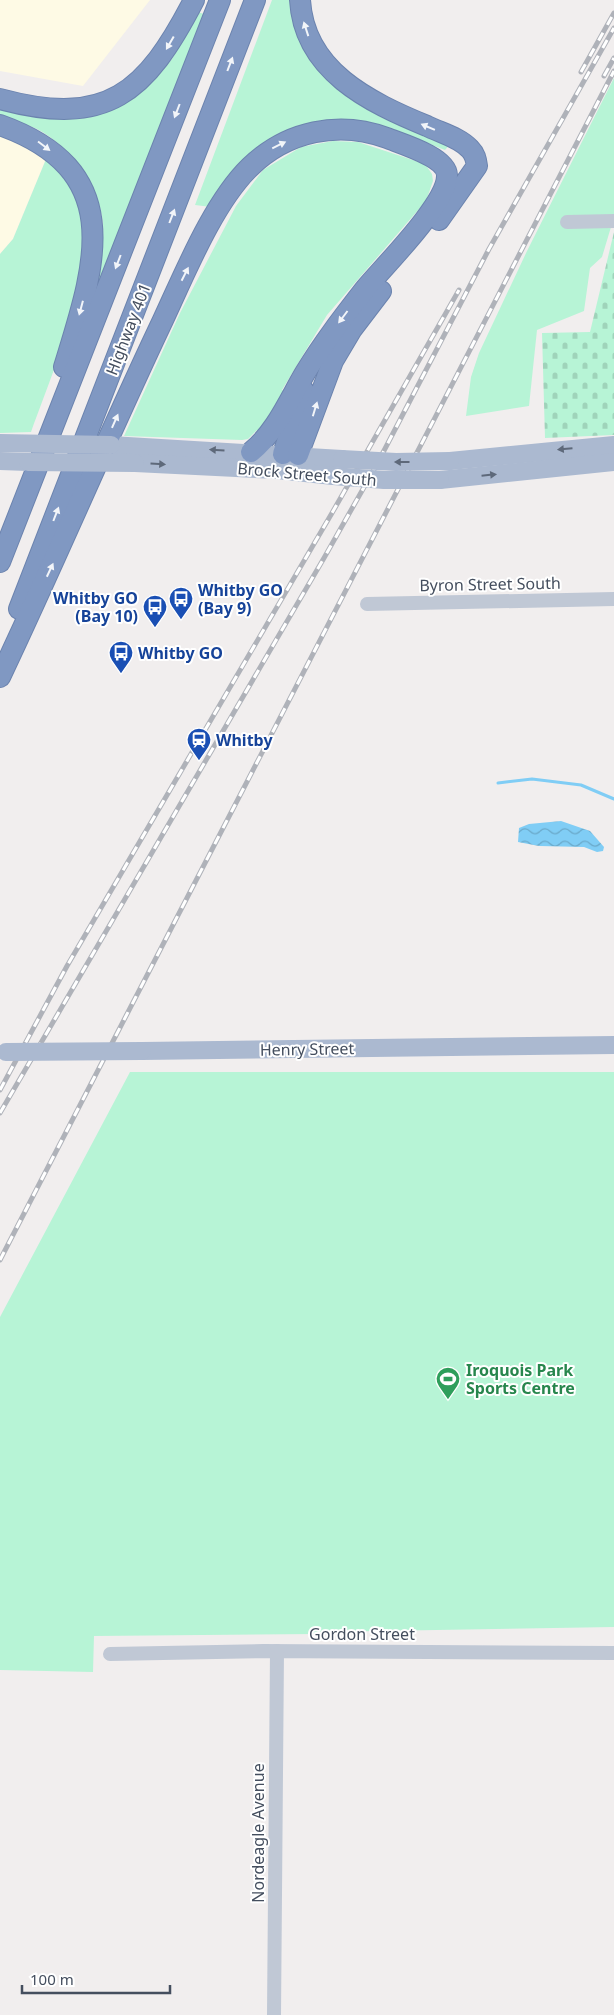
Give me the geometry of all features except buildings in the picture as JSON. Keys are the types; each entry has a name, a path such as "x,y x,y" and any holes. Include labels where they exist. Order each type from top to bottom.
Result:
{"highway":[{"path":"0,99 55,110 92,107 112,99 130,88 156,65 194,0"},
{"name":"Highway 401","path":"0,562 220,0"},
{"name":"Highway 401","path":"0,657 256,0"},
{"path":"287,463 325,378 352,329 466,185 477,166 471,150 458,140 383,106 342,82 313,46 302,16 300,0"},
{"path":"0,125 38,142 68,168 80,185 88,204 94,236 88,283 73,336 52,405 0,552"},
{"path":"0,678 167,311 210,224 235,183 271,149 295,138 333,128 380,136 412,147 440,162 446,170 447,179 434,207 353,305 319,352 266,438 250,452"},
{"path":"287,463 308,379 319,352"}],"main road":[{"name":"Brock Street South","path":"0,443 142,446 250,452 333,476 384,480 440,480 614,462"},
{"name":"Brock Street South","path":"0,462 287,463 342,459 396,462 450,460 614,445"},
{"name":"Henry Street","path":"3,1052 614,1045"}],"street":[{"path":"567,222 614,221"},
{"name":"Byron Street South","path":"367,604 614,599"},
{"name":"Gordon Street","path":"110,1654 277,1651 614,1653"},
{"name":"Nordeagle Avenue","path":"274,2015 277,1651"}],"shaded area":[{"path":"0,0 150,0 83,86 0,71"},
{"path":"0,131 49,152 13,239 0,254"}],"green space":[{"path":"272,0 292,0 307,48 452,142 445,150 380,126 348,121 312,123 211,207 195,205"},
{"path":"198,12 204,14 98,286 103,224 101,210 90,182 72,157 49,136 33,127 0,117 0,105 130,98 153,80 172,59"},
{"path":"614,78 614,227 611,227 602,257 590,268 584,311 537,330 529,406 466,416 471,377 479,353 527,251"},
{"path":"333,141 358,142 425,164 432,174 433,181 426,201 327,315 282,390 287,393 261,433 257,430 248,439 242,440 124,436 180,313 236,206 263,170 301,147"},
{"path":"49,152 74,187 85,207 88,229 86,256 71,319 31,432 0,433 0,254 13,239"},
{"path":"614,232 614,435 545,438 542,333 590,332"},
{"path":"130,1072 614,1072 614,1627 319,1632 318,1634 94,1636 93,1672 0,1670 0,1317"}],"water":[{"path":"561,821 590,831 604,847 603,851 597,852 584,847 539,846 518,842 519,828 529,824"}],"waterway":[{"path":"498,783 532,779 581,785 614,799"}],"railway":[{"path":"581,72 614,13"},
{"path":"0,1113 324,558 376,466 489,249 614,28"},
{"path":"604,76 614,58"},
{"path":"0,1260 614,71"},
{"path":"0,1090 67,966 332,513 459,290"}],"place":[{"name":"Whitby GO (Bay 9)","path":"181,620"},
{"name":"Whitby GO (Bay 10)","path":"155,628"},
{"name":"Whitby GO","path":"121,674"},
{"name":"Whitby","path":"199,761"},
{"name":"Iroquois Park Sports Centre","path":"448,1400"}]}
